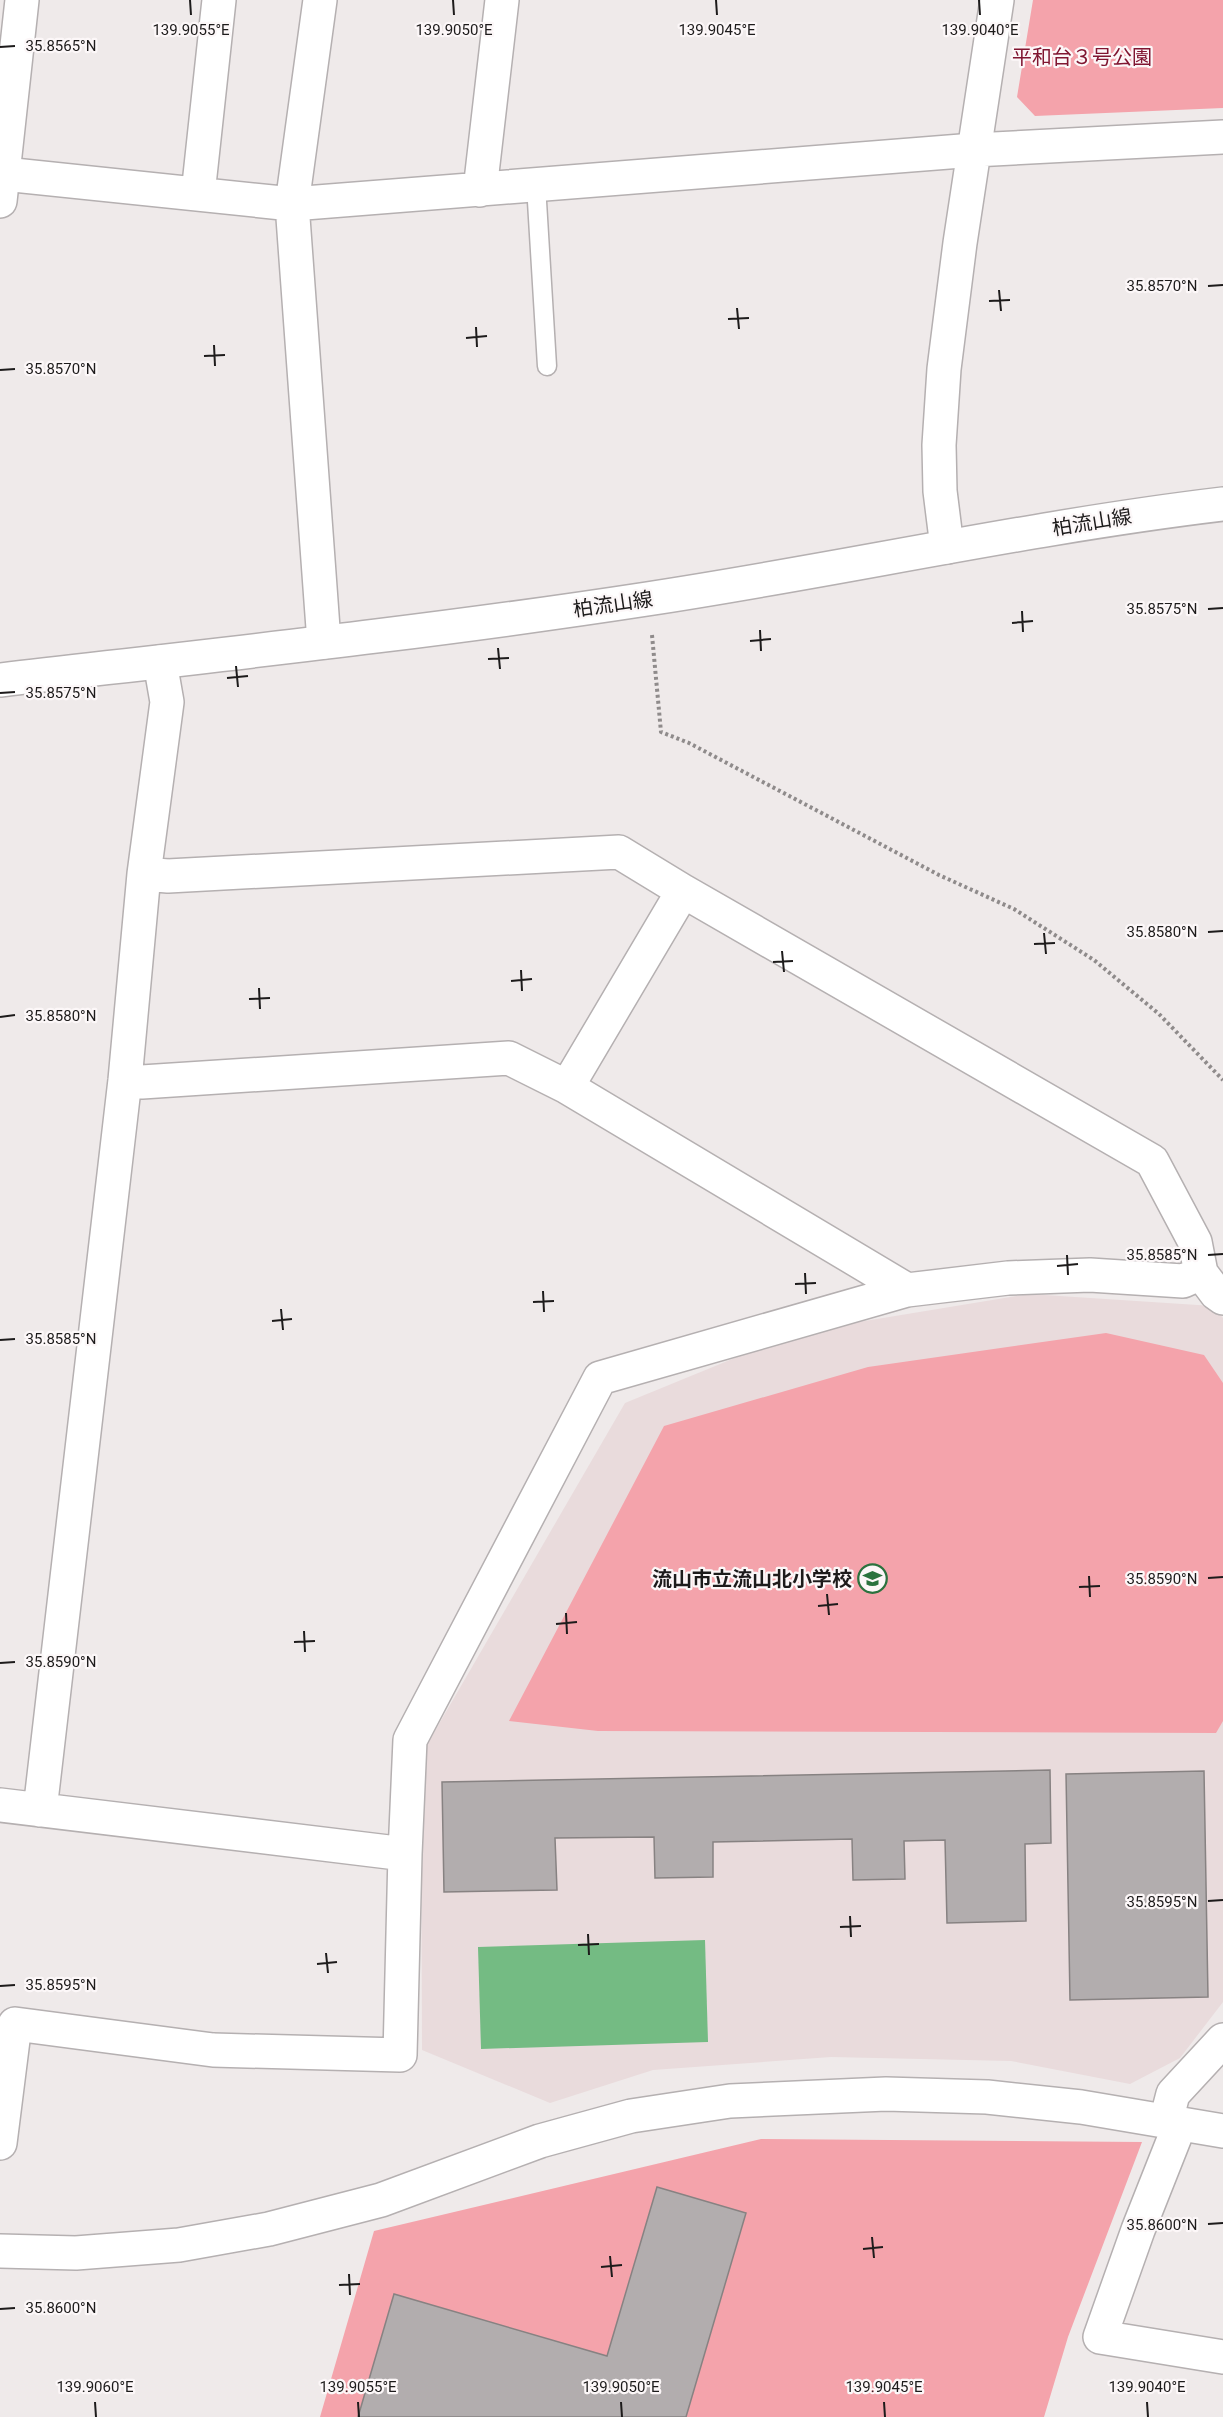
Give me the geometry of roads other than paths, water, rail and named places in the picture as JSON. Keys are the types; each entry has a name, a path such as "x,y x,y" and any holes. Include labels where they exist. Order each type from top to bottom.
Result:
{"street":[{"path":"22,0 2,187 198,194 292,204 974,150 1223,137"},
{"path":"198,194 219,0"},
{"path":"320,0 292,204 324,642"},
{"path":"480,190 502,0"},
{"path":"947,547 940,491 939,446 944,369 950,310 997,0"},
{"name":"柏流山線","path":"0,680 324,642 647,599 810,573 1122,516 1223,504"},
{"path":"40,1810 125,1080 144,874 167,702 160,662"},
{"path":"144,874 168,876 619,852 1152,1161 1195,1242 1202,1273 1216,1293 1223,1298"},
{"path":"567,1087 683,891"},
{"path":"125,1080 142,1082 509,1058 567,1087 908,1290"},
{"path":"0,2144 15,2024 213,2050 400,2055 410,1740 600,1378 908,1290 1008,1278 1090,1275 1183,1281 1202,1273"},
{"path":"0,1805 405,1854"},
{"path":"1223,2040 1173,2094 1173,2123 1100,2337 1223,2357"},
{"path":"0,2251 76,2253 179,2245 269,2229 381,2200 552,2138 631,2116 730,2101 886,2094 987,2097 1082,2107 1223,2131"}],"lane":[{"path":"536,186 547,366"}],"place":[{"name":"流山市立流山北小学校","path":"873,1579"}],"park label":[{"name":"平和台３号公園","path":"1082,57"}]}
